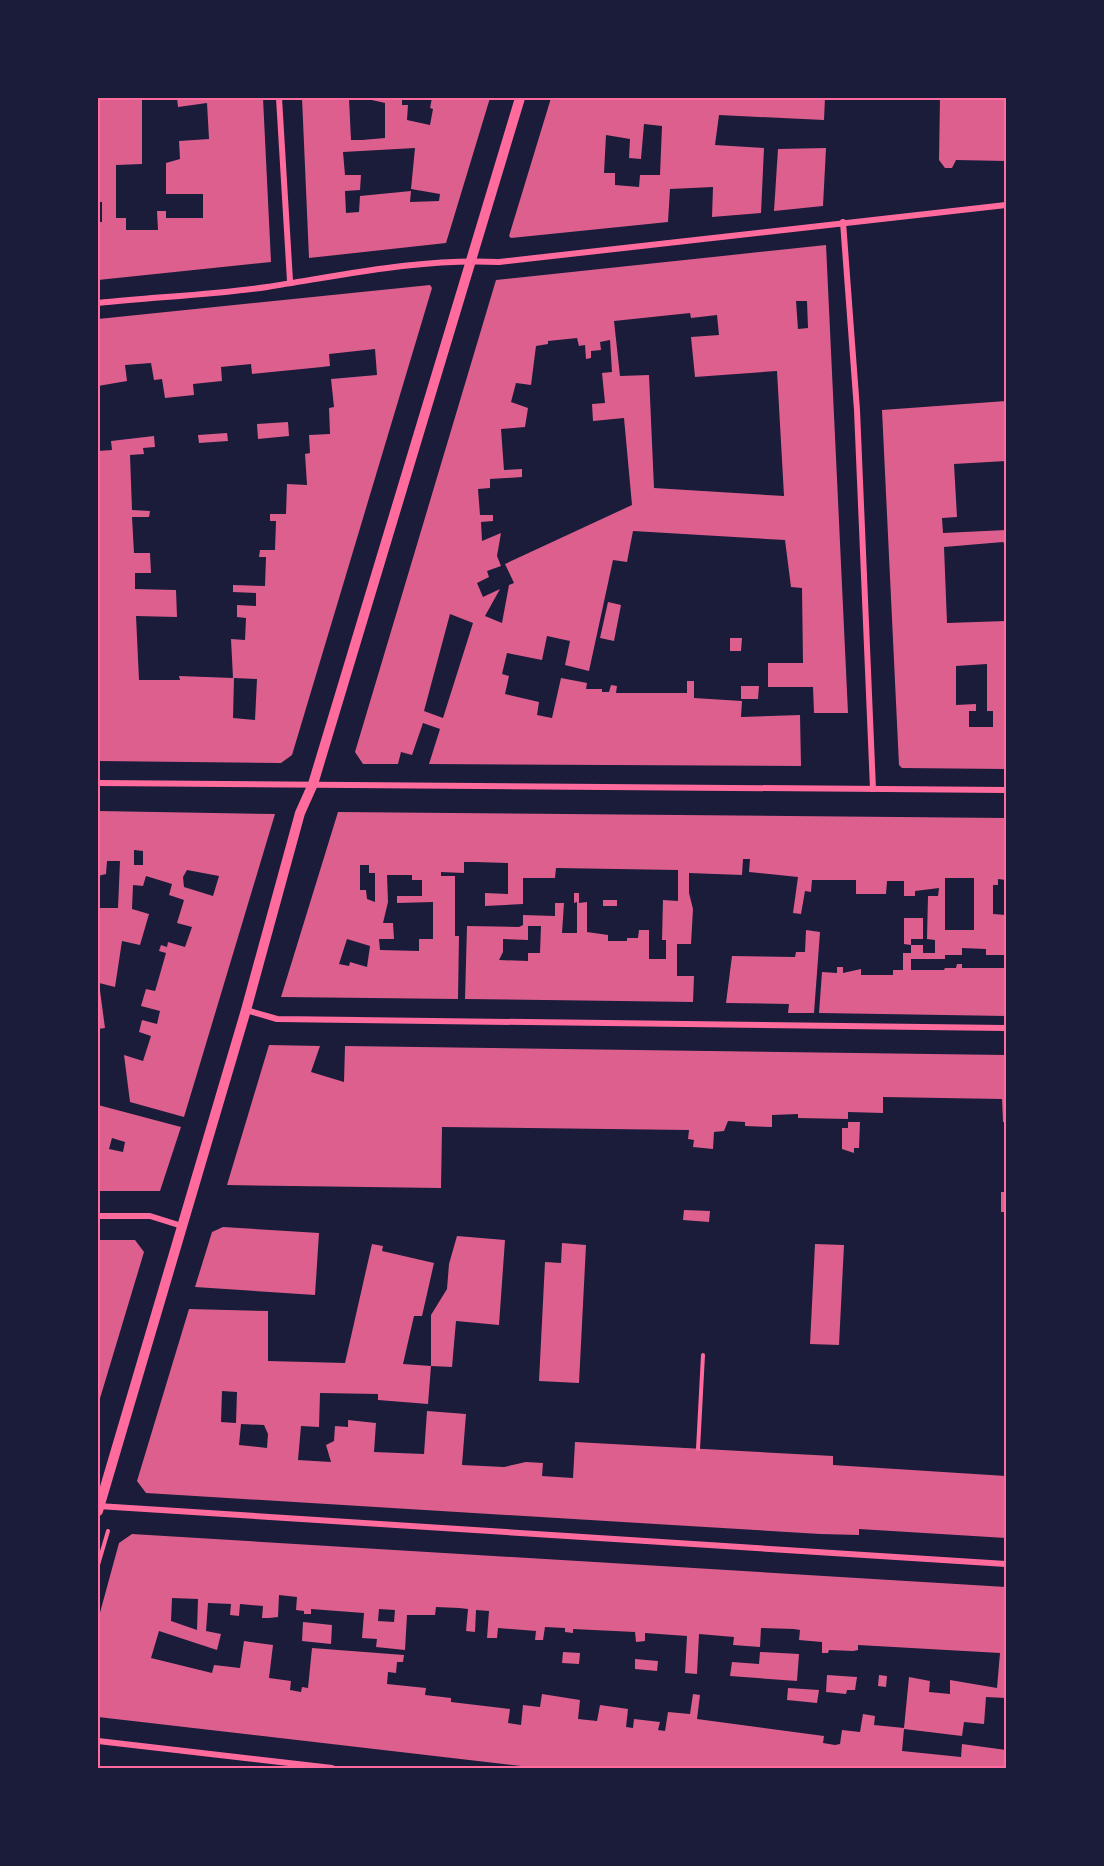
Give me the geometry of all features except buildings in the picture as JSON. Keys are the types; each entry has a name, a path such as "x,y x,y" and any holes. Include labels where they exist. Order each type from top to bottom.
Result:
{"street":[{"path":"279,98 290,281"},
{"path":"520,98 313,784 300,813 246,1010 98,1508 1006,1564"},
{"path":"98,303 268,286 290,281 441,261 499,262 1006,205"},
{"path":"843,222 857,410 873,789"},
{"path":"98,783 1006,790"},
{"path":"246,1010 277,1019 1006,1028"},
{"path":"98,1216 150,1216 183,1226"},
{"path":"98,1741 332,1768"}],"path":[{"path":"698,1449 703,1355"}]}
